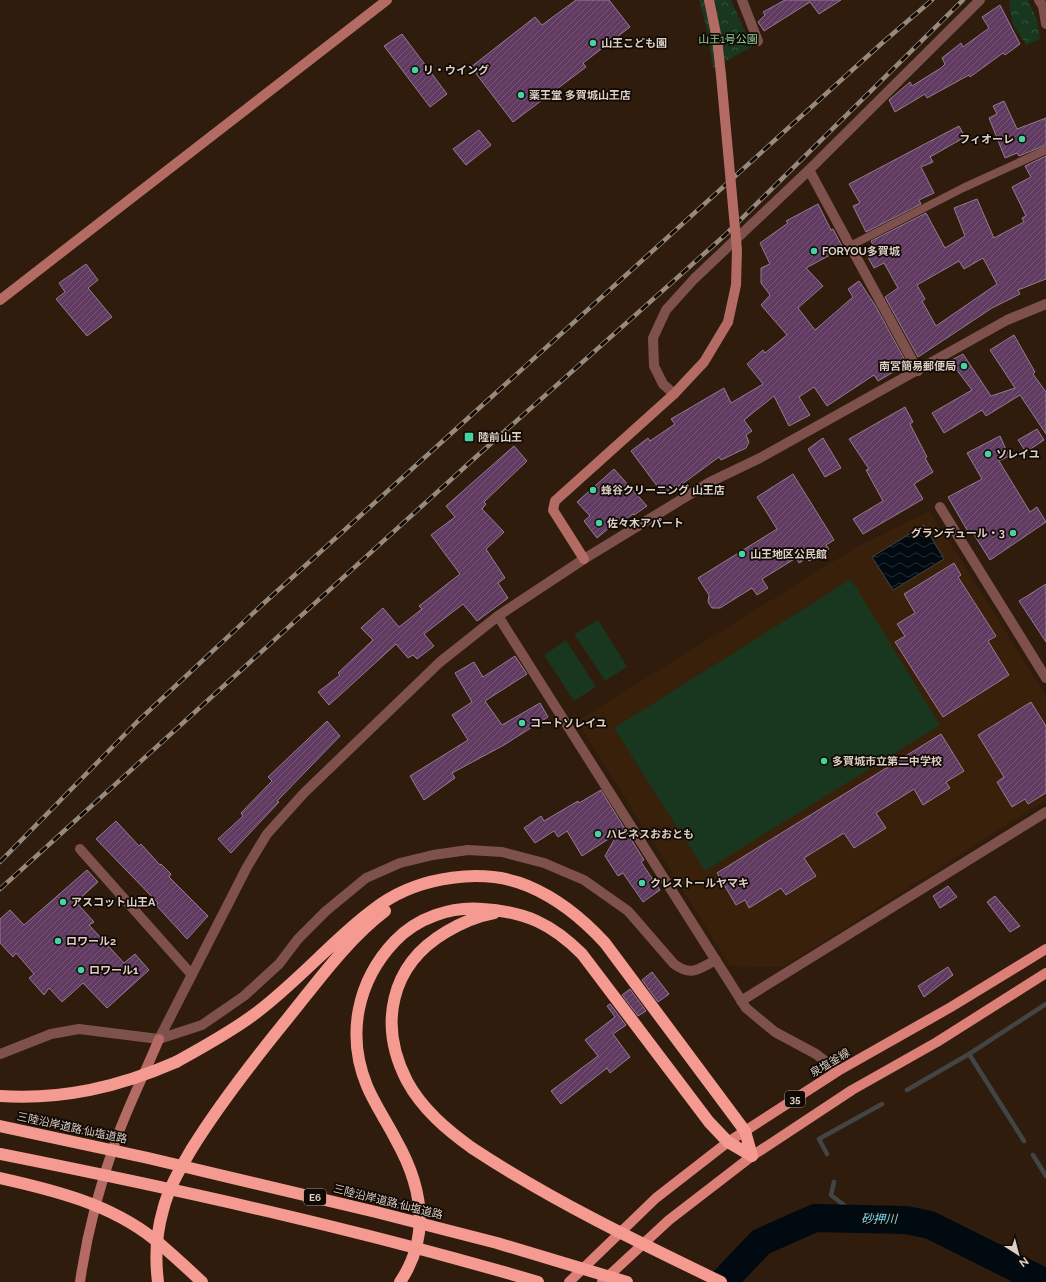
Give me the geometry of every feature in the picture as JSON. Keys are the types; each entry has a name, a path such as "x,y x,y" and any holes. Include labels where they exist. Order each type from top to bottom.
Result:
{"highway":[{"path":"158,1282 156,1263 158,1235 163,1209 173,1183 212,1116 244,1073 331,965 363,930 395,904 430,886 469,877"},
{"path":"0,1096 15,1097 81,1092 115,1086 144,1076 176,1062 214,1042 256,1013 381,904 397,895 430,881 469,877 508,880 527,886 548,896 588,925 605,944 745,1131 752,1156"},
{"path":"400,1282 407,1272 415,1252 420,1232 421,1208 408,1163 367,1087 359,1062 356,1037 357,1013 363,991 372,972 384,953 400,936 417,924 436,915 453,910 474,908 509,912 532,918 551,927 567,939 582,954 709,1122 728,1142 752,1156"},
{"path":"509,912 492,913 474,918 456,926 423,948 411,961 396,991 392,1009 391,1028 393,1046 408,1083 420,1101 434,1117 472,1148 535,1188 586,1215 722,1282"},
{"name":"三陸沿岸道路;仙塩道路","path":"0,1126 156,1160 376,1212 497,1243 627,1282"},
{"name":"E6","path":"0,1154 248,1207 362,1234 538,1282"},
{"path":"0,1178 71,1196 105,1209 154,1239 202,1282"}],"main road":[{"name":"泉塩釜線","path":"569,1282 656,1198 728,1142 838,1071 1046,949"},
{"name":"35","path":"602,1282 669,1220 752,1156 852,1090 937,1042 1046,974"}],"street":[{"path":"0,300 387,0"},
{"path":"584,559 553,510 555,501 674,394 704,362 728,322 736,285 737,250 720,60 709,0"},
{"path":"742,0 758,41"},
{"path":"674,394 663,384 654,366 653,338 666,310 694,280 810,170 980,0"},
{"path":"1039,0 1043,6 1046,24"},
{"path":"810,170 918,371"},
{"path":"80,1282 85,1244 102,1180 116,1139 159,1039 247,867 267,834 304,793 440,662 498,616 584,559 710,482 760,458 1007,320 1046,304"},
{"path":"940,508 1046,678"},
{"path":"498,616 746,1008 775,1032 816,1054 838,1071"},
{"path":"742,1001 1046,812"},
{"path":"80,850 192,975"},
{"path":"0,1054 51,1034 79,1029 159,1039 202,1025 244,996 279,964 298,939 326,911 366,878 400,863 461,851 502,852 544,863 584,880 628,911 674,964 683,971 691,972 716,960"}],"lane":[{"path":"850,246 963,188 1046,150"}],"shaded area":[{"name":"多賀城市立第二中学校","path":"930,511 1046,696 1046,800 784,967 730,966 577,721 858,546"}],"green space":[{"name":"山王1号公園","path":"699,0 731,0 752,47 713,68 707,30"},
{"path":"1011,0 1028,0 1037,20 1040,39 1026,45 1012,22 1009,4"},
{"path":"851,579 940,725 705,871 614,728"},
{"path":"598,620 627,667 605,681 574,634"},
{"path":"566,640 596,687 574,701 544,655"}],"water":[{"path":"924,525 944,559 893,590 872,557"}],"building":[{"name":"薬王堂 多賀城山王店","path":"576,0 609,0 630,27 583,63 586,67 513,122 471,67 535,17 542,25"},
{"path":"785,0 841,0 819,14 810,2 764,31 758,22 765,15 763,12"},
{"path":"1000,5 1020,44 1005,55 1003,53 970,77 969,75 927,98 925,94 895,112 889,100 910,82 912,86 941,68 945,64 942,58 961,43 963,47 989,28 982,17"},
{"name":"リ・ウイング","path":"402,34 447,94 430,107 384,46"},
{"name":"フィオーレ","path":"1004,101 1017,129 1046,118 1046,145 1019,156 1017,153 1005,158 989,118 997,114 993,106"},
{"path":"959,126 965,137 930,157 933,162 921,167 934,193 919,200 921,204 866,232 853,206 860,203 849,184"},
{"path":"479,130 491,145 466,165 453,149"},
{"path":"1046,156 1046,279 1018,290 1020,294 992,308 918,357 885,297 898,288 884,263 874,268 865,252 874,247 871,241 926,213 945,248 965,236 954,208 977,199 994,238 1024,222 1022,218 1026,216 1012,187 1031,177 1025,166","holes":["983,258 997,284 936,326 922,301 925,299 917,285 959,261 964,269"]},
{"path":"818,204 831,230 833,229 843,248 806,268 823,286 798,308 815,330 853,297 848,289 859,281 875,305 907,364 878,381 874,375 827,406 814,387 799,397 810,415 789,426 774,396 744,420 752,431 746,435 749,442 746,448 721,460 719,457 678,487 676,485 663,494 631,451 648,438 650,441 675,424 671,419 724,388 731,403 763,384 747,364 763,350 765,353 787,335 761,305 770,295 761,283 761,268 770,264 760,243 788,223 786,221"},
{"path":"86,264 98,280 88,288 112,317 87,336 56,299 65,292 59,283"},
{"path":"1014,335 1035,372 1033,374 1046,392 1046,434 1020,395 986,416 982,410 944,433 932,413 972,390 950,361 963,354 991,396 1015,388 990,350"},
{"path":"905,407 913,422 910,424 933,472 914,484 923,499 863,534 853,519 883,501 866,470 869,469 849,439"},
{"path":"1037,429 1044,440 1026,452 1018,440"},
{"path":"1000,436 1009,456 999,461 1030,512 1037,507 1046,522 990,560 973,533 970,535 948,497 982,479 967,453"},
{"path":"823,438 841,468 825,477 808,449"},
{"path":"514,446 527,461 484,502 486,504 482,509 504,532 486,549 505,578 498,583 508,598 477,621 463,604 424,634 434,646 417,659 413,655 408,658 396,644 329,705 318,692 340,675 338,673 373,640 361,628 383,608 399,627 422,609 419,606 460,574 431,535 455,517 446,506"},
{"path":"614,469 647,506 617,526 615,523 597,538 584,521 590,516 577,502"},
{"path":"793,474 834,540 826,545 829,549 809,561 807,558 799,563 796,558 762,579 768,588 757,595 752,588 720,608 712,608 708,602 709,595 698,578 777,529 757,497"},
{"path":"954,563 961,575 958,577 996,636 988,641 1009,675 943,717 895,642 905,636 897,624 915,613 904,594"},
{"path":"1046,584 1046,642 1019,601"},
{"path":"515,656 527,674 485,701 502,725 540,703 548,717 504,745 452,773 455,778 424,800 410,776 468,740 452,715 472,702 455,673 474,662 483,677"},
{"path":"1031,702 1046,726 1046,793 1028,804 1025,799 1012,807 997,782 1004,777 978,735"},
{"path":"327,721 340,736 277,801 279,802 231,853 218,839 243,816 241,813 272,781 268,777"},
{"path":"941,734 964,771 946,782 950,788 923,805 914,789 876,813 886,828 854,848 844,833 804,858 816,876 786,895 781,888 749,908 745,900 736,905 717,873"},
{"path":"601,790 644,860 641,862 660,890 643,902 623,873 618,876 605,856 618,833 582,856 567,831 558,837 554,831 535,843 524,828 541,816 544,821 578,801 579,803"},
{"path":"116,821 139,846 141,844 160,865 161,864 171,874 169,877 208,916 187,939 156,905 158,903 96,839"},
{"path":"87,870 98,882 76,902 94,922 89,925 124,963 135,954 149,970 107,1008 83,983 62,1002 49,988 44,995 29,978 34,974 16,953 13,957 0,943 0,919 10,910 24,925"},
{"path":"948,886 957,897 940,908 933,896"},
{"path":"995,896 1020,926 1010,932 987,902"},
{"path":"948,967 953,975 924,997 918,986"},
{"path":"652,972 669,994 658,1002 642,980"},
{"path":"630,989 646,1011 638,1016 622,995"},
{"path":"610,1004 626,1025 613,1034 630,1057 610,1073 607,1068 561,1104 551,1091 598,1056 585,1040 615,1017 607,1006"}],"waterway":[{"path":"907,1090 969,1054 1046,1004"},
{"path":"969,1054 1024,1141"},
{"path":"827,1154 819,1139 882,1104"},
{"path":"1033,1155 1046,1176"},
{"path":"834,1182 831,1195 861,1218"},
{"name":"砂押川","path":"723,1282 761,1242 815,1218 906,1220 930,1225 1044,1282"}],"railway":[{"path":"0,862 137,722 264,603 881,44 932,0"},
{"path":"0,889 477,456 724,236 963,0"}],"place":[{"name":"山王こども園","path":"593,43"},
{"name":"リ・ウイング","path":"415,70"},
{"name":"薬王堂 多賀城山王店","path":"521,95"},
{"name":"フィオーレ","path":"1022,139"},
{"name":"FORYOU多賀城","path":"814,251"},
{"name":"南宮簡易郵便局","path":"964,366"},
{"name":"陸前山王","path":"469,437"},
{"name":"ソレイユ","path":"988,454"},
{"name":"蜂谷クリーニング 山王店","path":"593,490"},
{"name":"佐々木アパート","path":"599,523"},
{"name":"グランデュール・3","path":"1013,533"},
{"name":"山王地区公民館","path":"742,554"},
{"name":"コートソレイユ","path":"522,723"},
{"name":"多賀城市立第二中学校","path":"824,761"},
{"name":"ハピネスおおとも","path":"598,834"},
{"name":"クレストールヤマキ","path":"642,883"},
{"name":"アスコット山王A","path":"63,902"},
{"name":"ロワール2","path":"58,941"},
{"name":"ロワール1","path":"81,970"}]}
